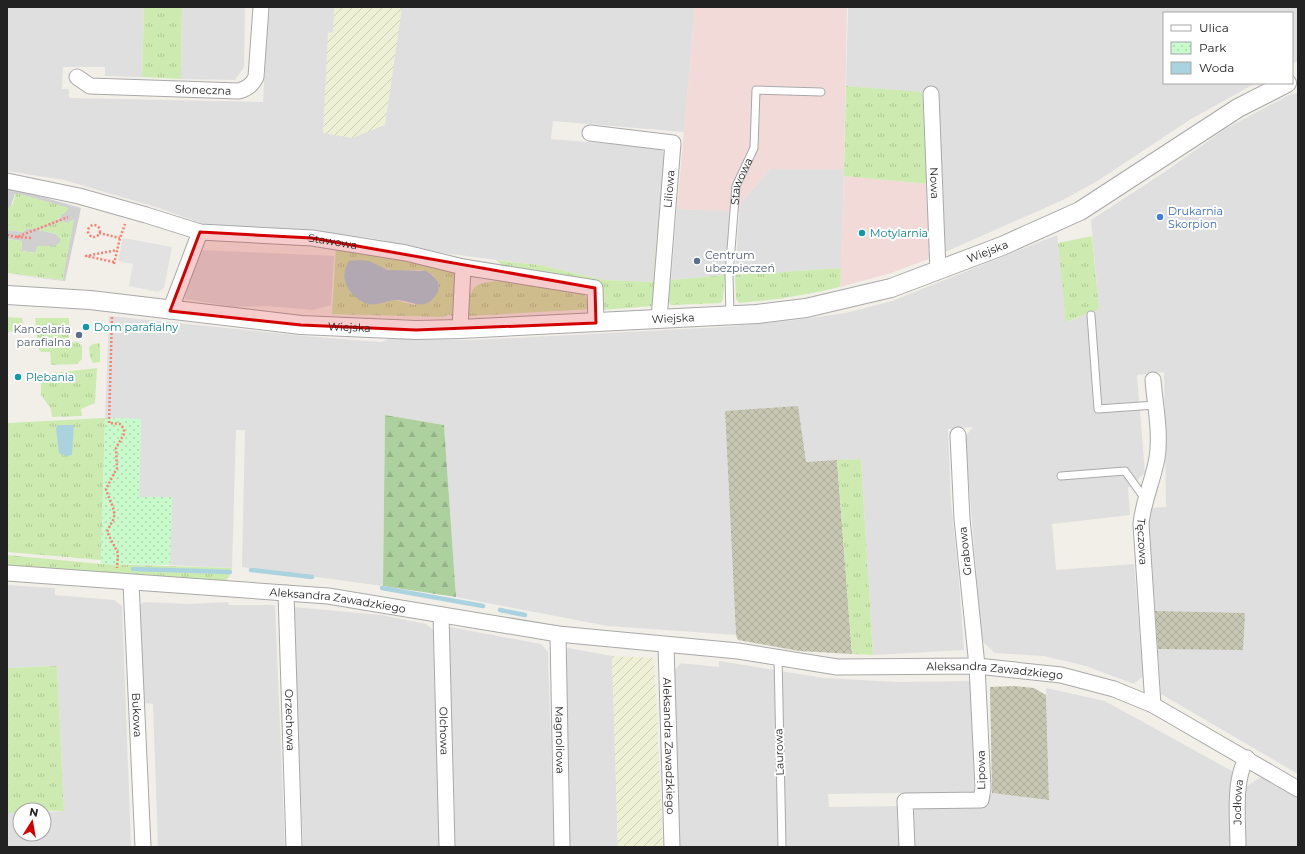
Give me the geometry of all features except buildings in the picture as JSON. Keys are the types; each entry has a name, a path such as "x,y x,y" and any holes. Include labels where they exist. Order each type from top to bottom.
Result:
{"street":[{"name":"Słoneczna","path":"77,77 90,86 239,91 247,88 253,84 256,77 261,7"},
{"name":"Wiejska","path":"7,295 90,300 170,311 301,325 416,330 460,330 596,323 730,315 806,308 850,299 891,288 1002,246 1080,211 1143,172 1238,108 1284,84"},
{"name":"Nowa","path":"931,94 938,271"},
{"name":"Liliowa","path":"590,133 673,143 659,319"},
{"name":"Stawowa","path":"7,181 79,196 200,232 312,238 406,253 463,267 595,288 596,323"},
{"path":"170,311 200,232"},
{"path":"460,330 463,267"},
{"name":"Tęczowa","path":"1153,380 1157,456 1146,500 1142,507 1141,524 1153,705"},
{"name":"Grabowa","path":"958,435 962,520 977,666"},
{"name":"Aleksandra Zawadzkiego","path":"7,573 286,593 371,602 558,634 778,656 837,667 977,666 1062,675 1114,689 1153,705 1247,758 1298,789"},
{"name":"Bukowa","path":"124,582 143,847"},
{"name":"Orzechowa","path":"286,593 294,847"},
{"name":"Olchowa","path":"441,614 447,847"},
{"name":"Magnoliowa","path":"558,634 562,847"},
{"name":"Aleksandra Zawadzkiego","path":"666,645 672,847"},
{"name":"Lipowa","path":"907,847 905,801 981,800 983,788 977,666"},
{"name":"Jodłowa","path":"1238,847 1239,784 1243,765 1247,758"}],"lane":[{"name":"Stawowa","path":"730,315 729,275 736,186 754,148 756,90 821,92"},
{"path":"1091,315 1098,409 1155,405"},
{"path":"1061,476 1125,471 1146,500"},
{"name":"Laurowa","path":"778,656 782,847"}],"path":[{"path":"117,250 86,256 114,263 129,210"},
{"path":"17,236 68,217"},
{"path":"92,225 97,226 100,230 99,233 95,237 90,236 87,232 88,228 92,225"},
{"path":"99,233 120,238"},
{"path":"7,235 32,238"},
{"path":"112,313 109,423 120,424 124,429 124,434 116,448 117,468 106,489 115,513 114,519 107,532 118,553 124,582"}],"highlighted area":[{"path":"200,232 312,238 595,288 596,323 416,330 301,325 170,311"}],"shaded area":[{"path":"7,7 144,7 142,77 105,76 105,67 63,67 62,89 69,89 69,98 263,102 268,7 695,7 684,132 553,121 551,139 660,148 664,153 653,282 604,280 539,265 443,253 372,238 313,231 203,224 162,209 64,180 7,171"},
{"path":"182,7 245,7 244,67 235,80 181,79"},
{"path":"334,7 402,7 385,125 352,138 323,133 328,33 333,32"},
{"path":"695,7 847,7 844,169 770,169 740,204 740,212 677,209"},
{"path":"848,7 1298,7 1298,61 1293,64 1293,12 1163,12 1163,84 1254,84 1191,119 1099,180 1065,199 943,253 937,94 846,86"},
{"path":"1298,93 1298,774 1161,694 1148,508 1166,507 1164,372 1137,375 1145,473 1128,488 1130,515 1052,524 1056,570 1134,564 1143,676 1134,684 1086,666 1044,656 995,653 982,641 965,437 973,427 948,429 951,503 964,650 873,655 861,459 806,462 725,411 736,635 608,626 456,597 444,425 385,415 383,586 242,567 245,430 236,430 232,568 170,565 172,497 139,497 141,419 105,418 109,316 304,336 381,342 388,339 472,340 723,327 796,320 846,313 892,301 1057,235 1067,322 1099,309 1091,220 1166,171 1225,129 1289,95"},
{"path":"770,169 844,169 841,268 735,275 740,204"},
{"path":"844,176 929,184 931,258 891,273 840,287"},
{"path":"7,187 81,208 65,281 7,274 63,280 67,223 63,222 39,230 56,234 60,238 60,243 55,246 47,246 36,253 21,251 22,241 7,239 7,230 23,232 26,229 32,229 61,218 15,194 7,217"},
{"path":"677,209 730,211 725,275 671,280"},
{"path":"123,238 172,247 164,288 158,292 129,286 133,264 118,261"},
{"path":"202,250 334,256 331,305 313,310 267,306 234,307 185,299 187,279"},
{"path":"798,406 806,462 837,460 852,654 799,651 738,640 736,635 725,411"},
{"path":"7,585 55,588 55,595 114,600 122,606 131,847 7,847 7,813 12,813 12,842 52,842 52,812 64,811 57,666 7,668"},
{"path":"144,602 188,604 228,602 229,605 275,605 285,847 158,847 153,704 143,703 139,605"},
{"path":"293,607 382,615 426,624 433,630 437,757 446,631 450,627 541,644 548,652 554,847 303,847"},
{"path":"1155,611 1245,613 1243,650 1158,649"},
{"path":"568,648 612,656 618,847 568,847 561,654"},
{"path":"612,656 654,658 663,847 618,847"},
{"path":"719,661 824,678 897,682 971,681 974,792 828,794 829,807 982,805 992,793 1049,800 1046,688 1105,701 1232,771 1232,847 677,847 671,674 681,663 719,667"},
{"path":"1014,686 1034,688 1046,695 1049,800 992,793 990,687"},
{"path":"1263,776 1298,797 1298,847 1245,847 1245,787"}],"green space":[{"path":"144,7 182,7 181,79 142,77"},
{"path":"846,86 922,92 929,184 844,176"},
{"path":"664,153 667,160 653,306 601,310 601,286 504,267 496,260 539,265 604,280 653,282"},
{"path":"16,193 69,208 56,220 44,226 26,229 23,232 7,230 7,209 13,204"},
{"path":"74,219 63,280 7,273 7,239 22,241 21,251 35,253 37,246 55,246 60,242 60,238 56,234 38,230 62,221 67,223"},
{"path":"1092,236 1099,309 1066,322 1058,243"},
{"path":"336,247 372,252 453,272 456,276 455,312 452,316 449,314 444,317 332,314","holes":["383,267 389,270 416,270 428,272 434,276 415,305 394,300 378,304"]},
{"path":"841,268 840,287 803,295 739,303 736,299 735,275"},
{"path":"725,275 723,299 721,303 671,305 667,300 671,280"},
{"path":"510,281 583,292 592,309 468,316 470,296 477,286 483,283"},
{"path":"7,317 22,318 24,327 20,331 7,332"},
{"path":"35,318 69,318 69,342 78,342 82,346 82,359 77,364 51,365 50,352 41,352 38,348"},
{"path":"100,343 100,362 93,363 90,357 89,347 93,344"},
{"path":"97,368 95,403 81,409 82,416 52,417 51,409 41,395 41,377 43,374"},
{"path":"385,415 444,425 456,597 383,586"},
{"path":"105,418 101,560 7,552 7,423"},
{"path":"105,418 141,419 139,497 172,497 170,565 101,564"},
{"path":"861,459 873,655 852,654 837,460"},
{"path":"7,555 101,564 232,568 229,577 224,582 7,567"},
{"path":"57,666 64,811 52,811 52,802 12,802 12,813 7,813 7,668"}],"water":[{"path":"349,261 369,261 388,270 426,271 438,282 438,291 431,301 422,304 396,300 380,304 369,304 356,298 347,287 345,281 344,274"},
{"path":"57,425 74,425 72,455 66,456 59,453 56,429"}],"waterway":[{"path":"133,569 230,572"},
{"path":"251,570 312,577"},
{"path":"382,588 483,606"},
{"path":"500,610 525,615"}],"place":[{"name":"Drukarnia Skorpion","path":"1160,217"},
{"name":"Motylarnia","path":"862,233"},
{"name":"Centrum ubezpieczeń","path":"697,261"},
{"name":"Dom parafialny","path":"86,327"},
{"name":"Kancelaria parafialna","path":"79,335"},
{"name":"Plebania","path":"18,377"}]}
